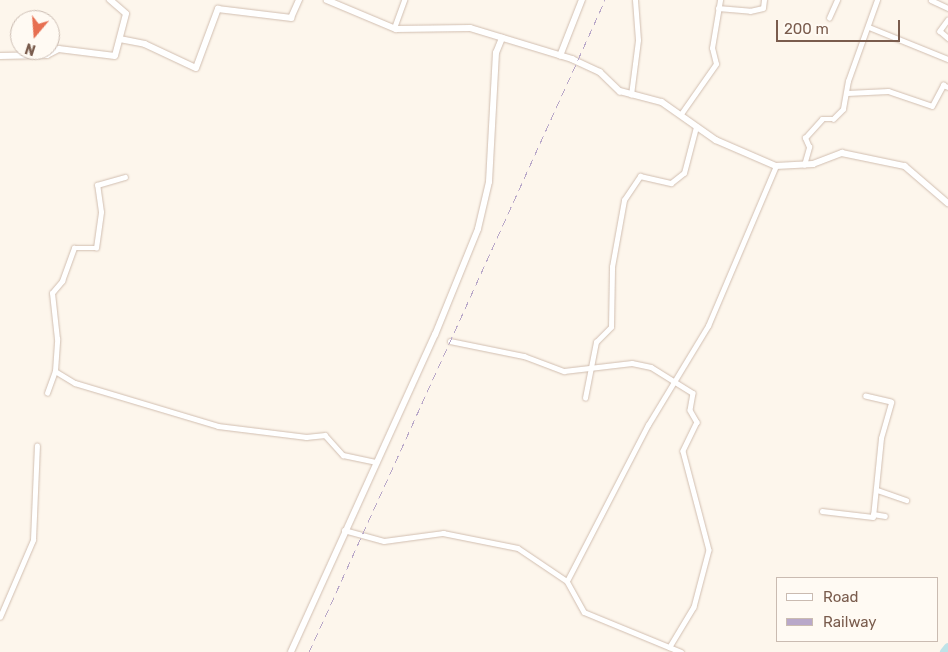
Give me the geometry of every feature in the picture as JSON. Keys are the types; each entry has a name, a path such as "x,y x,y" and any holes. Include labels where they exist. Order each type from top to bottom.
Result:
{"street":[{"path":"0,56 47,55 59,49 114,57 120,39 125,12 110,0"},
{"path":"120,39 145,44 196,68 219,8 288,18 295,16 299,0"},
{"path":"327,0 394,28 466,28 560,56 593,68 631,95 662,102 681,114 696,127 776,166 804,165 842,153 880,159 910,168 948,203"},
{"path":"394,28 404,0"},
{"path":"560,56 582,0"},
{"path":"631,95 638,40 635,0"},
{"path":"681,114 716,64 712,48 720,0"},
{"path":"718,8 750,11 763,8 764,0"},
{"path":"829,18 837,0"},
{"path":"804,165 809,148 805,138 822,118 833,119 843,110 877,0"},
{"path":"931,0 948,8"},
{"path":"948,20 940,31 948,38"},
{"path":"869,26 948,59"},
{"path":"291,652 344,530 442,317 482,215 490,170 496,53 502,38"},
{"path":"847,93 888,91 932,106 943,85 948,86"},
{"path":"585,398 588,367 596,342 611,327 612,267 624,200 640,176 670,183 684,172 696,127"},
{"path":"566,581 674,382 708,326 776,166"},
{"path":"48,393 55,371 52,293 62,282 74,248 96,248 100,212 97,185 126,177"},
{"path":"450,341 524,356 564,371 632,363 651,367 693,393 690,410 697,422 683,451 709,550 694,608 670,647"},
{"path":"55,371 75,383 218,426 306,437 325,434 343,455 376,462"},
{"path":"822,512 873,517 881,438 891,402 866,396"},
{"path":"0,617 33,540 37,446"},
{"path":"877,490 906,500"},
{"path":"873,514 885,516"},
{"path":"344,530 384,542 443,533 510,546 566,581 584,612 681,652"}],"waterway":[{"path":"944,652 948,647"}],"railway":[{"path":"309,652 605,0"}]}
